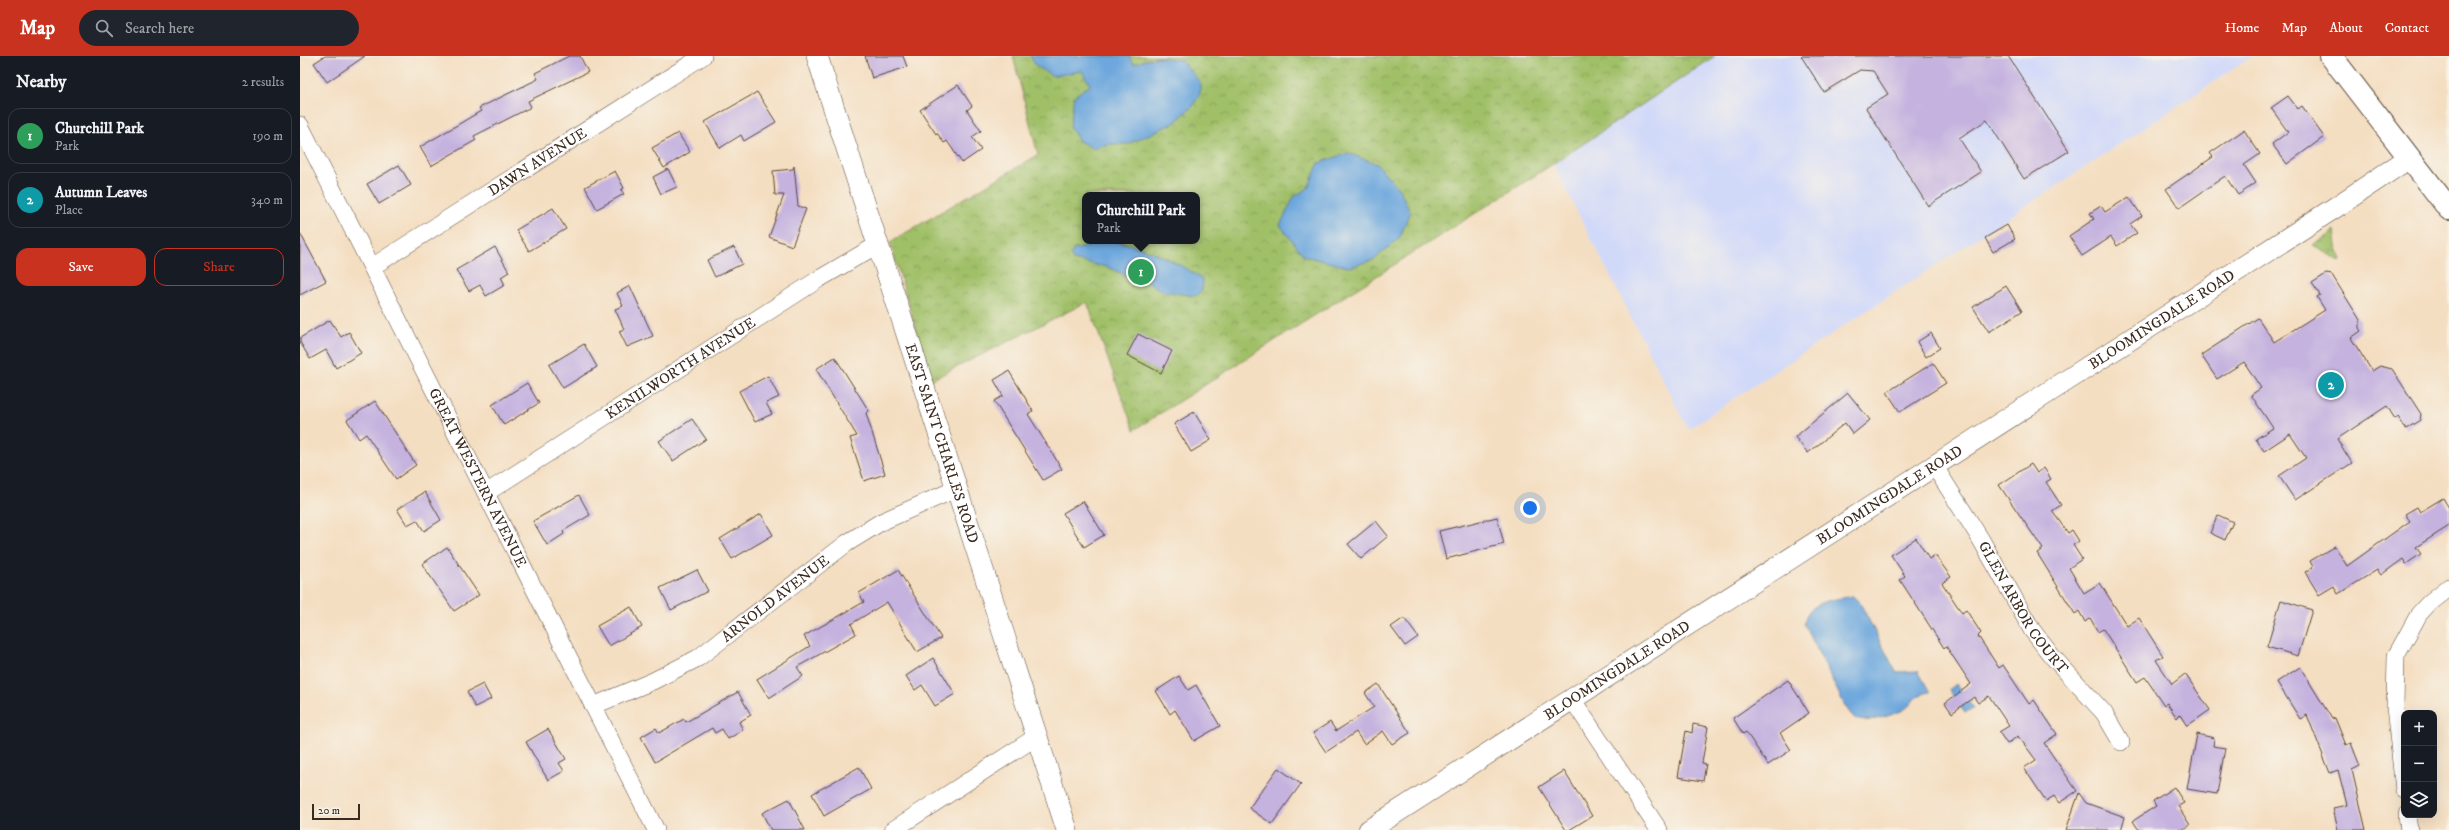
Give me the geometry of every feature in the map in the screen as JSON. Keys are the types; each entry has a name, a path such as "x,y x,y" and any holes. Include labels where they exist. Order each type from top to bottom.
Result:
{"main road":[{"path":"2331,56 2449,209"}],"street":[{"name":"DAWN AVENUE","path":"372,267 704,56"},
{"name":"EAST SAINT CHARLES ROAD","path":"817,56 1067,830"},
{"name":"GREAT WESTERN AVENUE","path":"300,125 656,830"},
{"name":"BLOOMINGDALE ROAD","path":"1369,830 1935,466 2376,181 2409,158"},
{"name":"KENILWORTH AVENUE","path":"486,493 819,279 877,245"},
{"name":"GLEN ARBOR COURT","path":"1935,466 1976,532 2032,630 2051,655 2104,713 2121,742"},
{"name":"ARNOLD AVENUE","path":"593,706 653,681 698,658 852,540 882,522 956,489"},
{"path":"2403,782 2395,707 2396,656 2419,614 2429,603 2449,587"},
{"path":"1572,699 1659,830"},
{"path":"893,830 1036,737"},
{"path":"2407,818 2409,830"}],"shaded area":[{"path":"1715,56 2253,56 1688,429 1553,164"}],"green space":[{"path":"1013,56 1715,56 1553,164 1134,430 1087,302 931,380 890,242 1038,155"},
{"path":"2335,231 2338,252 2342,259 2341,261 2313,246"}],"water":[{"path":"1030,56 1129,56 1133,64 1157,57 1181,60 1200,82 1200,94 1192,107 1174,123 1128,144 1109,144 1092,148 1079,141 1070,127 1074,96 1090,85 1082,71 1053,76 1036,66"},
{"path":"1348,153 1377,164 1399,189 1410,211 1400,237 1374,260 1348,267 1304,256 1280,225 1294,197 1308,188 1319,163"},
{"path":"1096,244 1127,244 1144,249 1170,260 1194,273 1203,280 1202,290 1196,296 1162,291 1147,281 1127,276 1107,267 1073,260 1070,255 1074,250"},
{"path":"1853,596 1860,603 1896,672 1918,671 1930,692 1920,695 1909,706 1901,711 1882,718 1863,721 1852,716 1844,704 1804,623 1807,615 1817,605 1830,600"},
{"path":"1956,684 1973,708 1965,713 1949,690"}],"building":[{"path":"325,56 365,56 327,82 314,63"},
{"path":"569,56 580,56 588,72 528,101 531,107 474,136 476,140 431,166 420,147 481,111 479,108 538,79 535,73"},
{"path":"865,56 903,56 907,67 872,78"},
{"path":"1801,56 2008,56 2069,151 2024,179 1987,120 1959,138 1981,172 1928,206 1866,108 1888,94 1873,71 1860,70 1824,92"},
{"path":"958,85 972,106 967,110 981,131 972,137 981,150 962,163 947,141 944,143 937,133 936,134 920,110"},
{"path":"757,92 776,122 744,141 741,135 720,148 705,122"},
{"path":"2288,96 2298,109 2302,106 2324,137 2287,164 2272,144 2288,132 2271,108"},
{"path":"2244,130 2260,154 2244,165 2256,183 2238,195 2225,176 2179,208 2166,189 2213,157 2210,153"},
{"path":"678,133 690,152 664,168 652,148"},
{"path":"399,165 411,185 379,204 367,184"},
{"path":"794,166 798,206 806,209 792,246 769,237 784,195 775,195 773,171 793,169"},
{"path":"668,169 677,187 661,194 653,177"},
{"path":"615,171 624,188 621,190 624,194 597,209 585,187"},
{"path":"2129,197 2142,216 2130,224 2137,233 2117,246 2111,237 2082,256 2069,236 2094,219 2090,213 2101,206 2105,212"},
{"path":"553,208 566,229 529,251 516,230"},
{"path":"2007,225 2015,239 1993,252 1985,238"},
{"path":"300,233 326,281 300,295"},
{"path":"495,247 509,272 501,277 505,285 486,296 480,285 469,291 456,270"},
{"path":"734,247 742,264 715,277 707,260"},
{"path":"2326,274 2332,275 2360,320 2359,328 2361,331 2351,338 2372,371 2380,366 2392,369 2421,414 2420,420 2406,429 2398,417 2395,419 2387,406 2337,439 2352,463 2295,500 2279,476 2306,458 2290,434 2264,451 2256,439 2273,428 2251,395 2261,388 2244,362 2217,379 2201,355 2258,318 2274,342 2325,310 2317,297 2320,295 2312,283"},
{"path":"630,286 653,336 627,347 619,331 624,329 615,309 623,306 617,293"},
{"path":"2006,286 2022,311 1989,332 1973,307"},
{"path":"330,320 341,337 349,332 361,353 336,368 326,350 310,359 300,342 300,338"},
{"path":"1931,333 1940,348 1926,357 1917,342"},
{"path":"1138,334 1172,351 1161,373 1127,355"},
{"path":"584,344 597,367 563,388 549,365"},
{"path":"835,357 869,411 866,413 885,474 864,481 850,438 857,436 816,369"},
{"path":"1933,363 1946,383 1900,412 1887,392"},
{"path":"1009,371 1033,411 1028,414 1062,469 1043,480 994,401 1003,396 994,380"},
{"path":"768,376 779,397 766,403 772,414 755,422 739,391"},
{"path":"527,383 539,403 504,425 492,405"},
{"path":"1848,393 1870,420 1853,434 1845,423 1808,453 1795,437"},
{"path":"375,401 416,465 396,479 366,434 359,439 347,420"},
{"path":"1194,412 1211,440 1191,452 1174,424"},
{"path":"692,419 706,439 673,461 659,441"},
{"path":"2031,464 2037,473 2044,468 2051,479 2046,482 2061,505 2052,511 2068,533 2072,530 2079,541 2073,545 2082,559 2069,568 2084,593 2100,583 2127,626 2139,618 2163,656 2156,660 2172,684 2185,674 2210,710 2187,726 2180,715 2177,718 2167,703 2164,705 2145,677 2137,682 2103,629 2098,632 2090,618 2085,622 2079,611 2075,614 2037,553 2043,549 1999,485"},
{"path":"425,492 441,520 424,531 417,520 407,525 397,509"},
{"path":"579,495 590,515 563,531 564,534 547,545 533,521"},
{"path":"2443,498 2449,508 2449,526 2416,547 2421,554 2406,564 2403,559 2381,575 2377,570 2338,594 2334,586 2319,595 2305,572 2313,567 2310,561 2335,546 2347,566 2410,521 2405,514 2417,507 2420,512"},
{"path":"1083,501 1104,535 1084,547 1063,513"},
{"path":"761,514 773,535 732,559 720,539"},
{"path":"2218,515 2233,522 2225,540 2210,533"},
{"path":"1497,517 1504,544 1446,559 1439,531"},
{"path":"1376,521 1388,536 1361,559 1348,544"},
{"path":"1916,538 1929,559 1935,555 1951,577 1942,583 1962,613 1966,610 1981,633 1978,636 1999,668 2003,665 2029,704 2034,700 2057,734 2044,743 2077,791 2059,803 2054,796 2046,801 2024,768 2036,760 2018,736 2007,744 1999,732 2009,726 1989,696 1978,703 1974,697 1952,713 1945,703 1971,684 1946,646 1944,648 1900,580 1905,576 1891,555"},
{"path":"447,547 479,595 454,611 422,564"},
{"path":"697,570 708,591 671,610 660,588"},
{"path":"898,570 941,638 917,652 887,602 851,624 856,634 797,667 803,676 769,698 757,679 810,646 804,636 864,602 859,593"},
{"path":"2281,600 2312,610 2298,656 2267,647"},
{"path":"631,607 642,627 609,646 597,626"},
{"path":"1404,618 1418,637 1405,646 1391,627"},
{"path":"933,658 955,694 935,706 922,685 915,690 906,676"},
{"path":"2300,667 2332,719 2335,718 2346,745 2351,743 2360,766 2352,770 2366,830 2338,830 2333,808 2347,805 2338,770 2330,773 2307,715 2300,719 2277,682"},
{"path":"1179,676 1188,690 1196,685 1220,726 1194,741 1175,710 1170,714 1156,691"},
{"path":"1788,680 1809,713 1780,733 1791,750 1768,765 1746,732 1743,734 1733,718"},
{"path":"483,684 491,699 475,707 467,692"},
{"path":"1378,684 1410,733 1392,744 1383,731 1364,744 1356,732 1326,752 1313,733 1330,722 1336,731 1374,707 1365,693"},
{"path":"738,692 751,715 739,722 743,730 728,739 722,729 715,733 712,728 655,762 641,737 656,728 659,733 684,719 686,722"},
{"path":"1693,724 1708,727 1702,763 1706,764 1703,781 1678,777 1686,731 1692,733"},
{"path":"548,729 566,759 559,763 564,771 548,780 526,742"},
{"path":"2197,734 2214,738 2213,746 2225,748 2217,794 2187,789"},
{"path":"859,767 871,789 824,816 812,794"},
{"path":"1278,768 1301,784 1272,824 1249,808"},
{"path":"1564,771 1592,816 1569,830 1566,830 1539,787"},
{"path":"2174,787 2184,803 2178,806 2190,825 2181,830 2139,830 2133,821 2156,806 2153,801"},
{"path":"2079,793 2086,803 2125,817 2121,830 2066,830"},
{"path":"789,799 805,830 771,830 762,813"}],"place":[{"name":"Churchill Park","path":"1141,272"},
{"name":"Autumn Leaves","path":"2331,385"}]}
